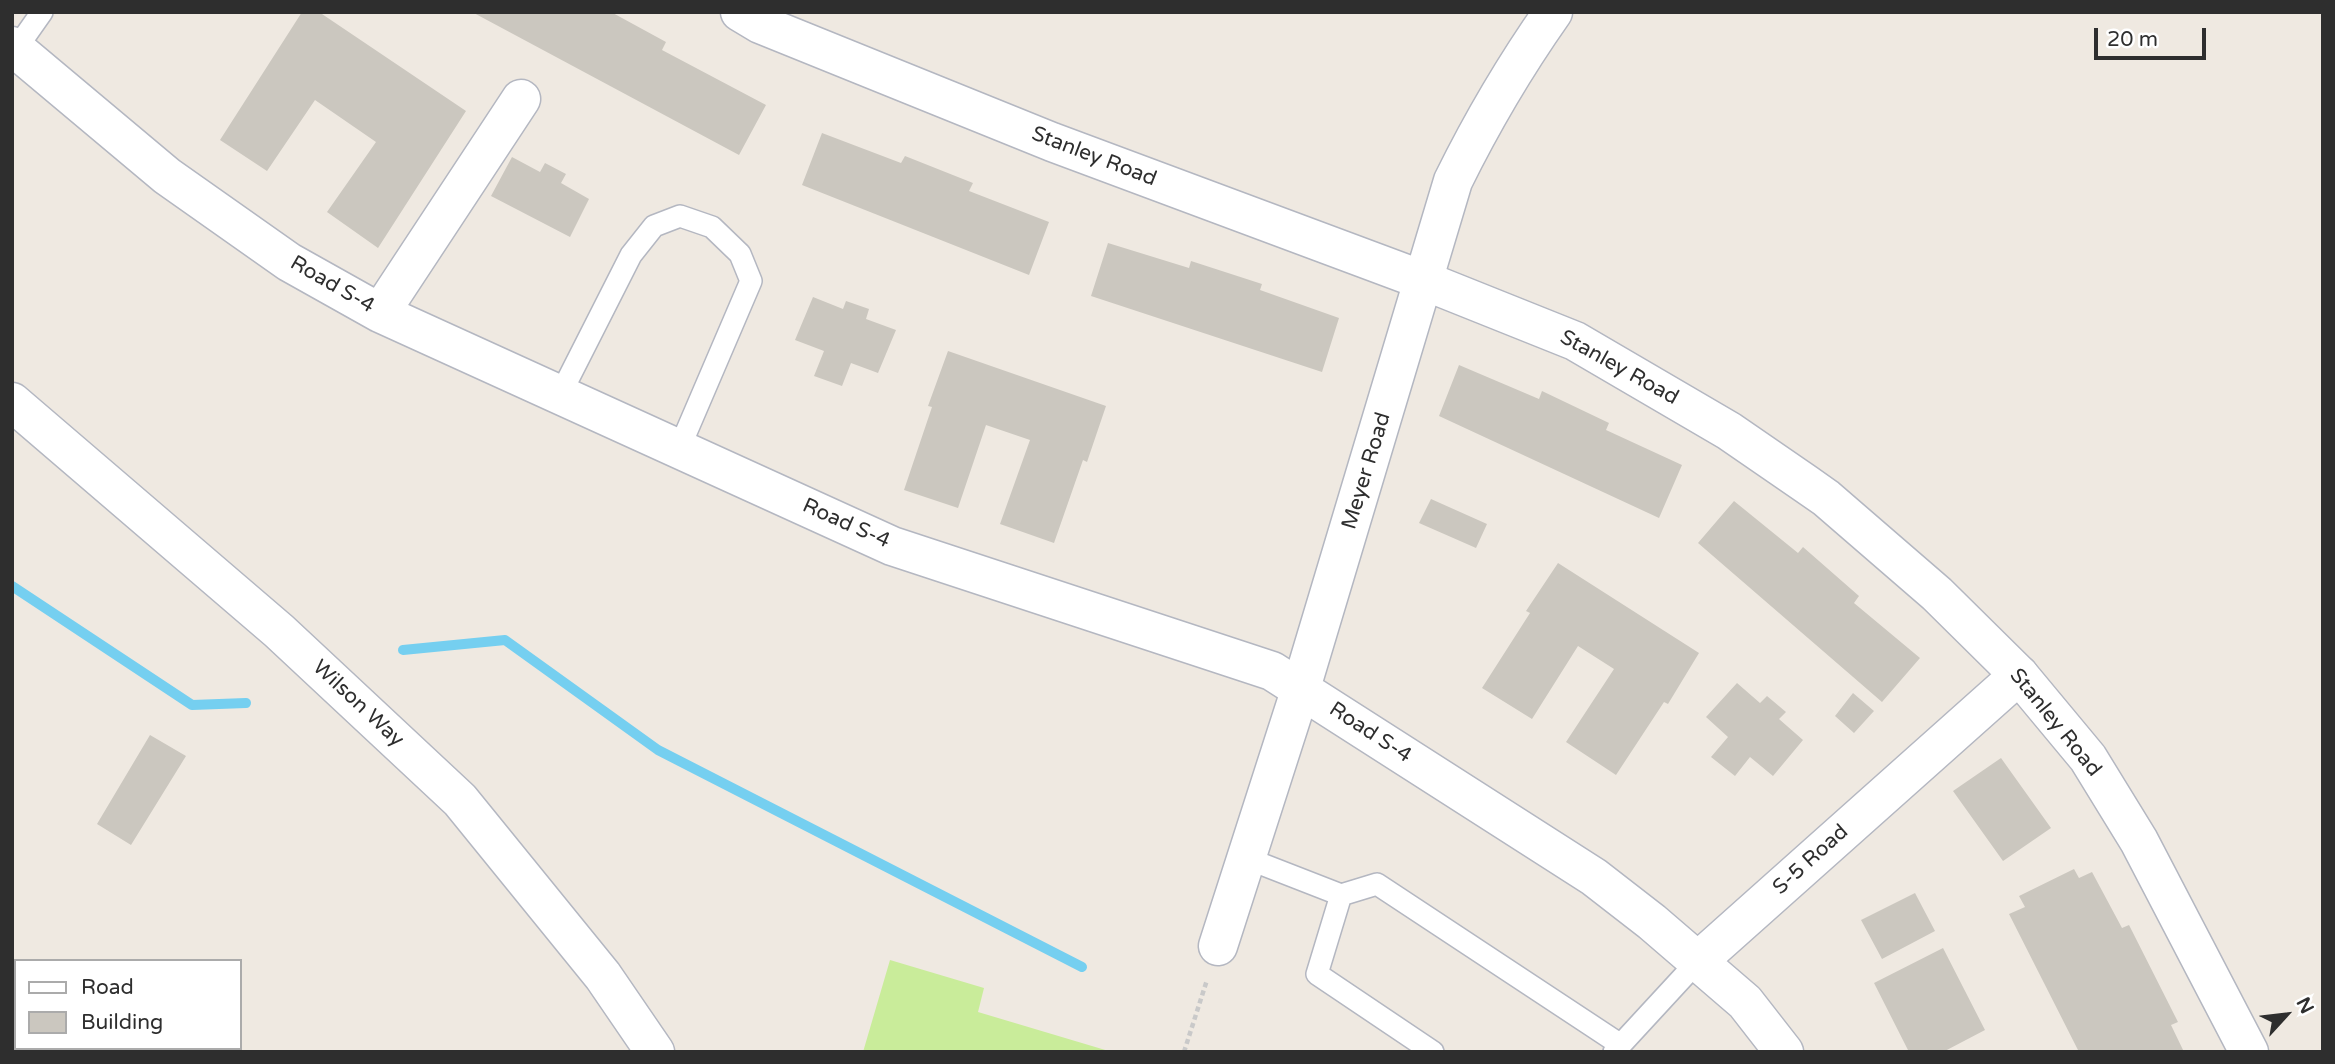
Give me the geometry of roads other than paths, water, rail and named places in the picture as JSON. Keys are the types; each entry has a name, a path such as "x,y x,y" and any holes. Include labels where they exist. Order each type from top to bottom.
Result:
{"street":[{"name":"Stanley Road","path":"740,12 760,23 1052,142 1424,281 1575,341 1729,431 1826,498 1937,594 2019,675 2088,758 2139,841 2249,1052"},
{"name":"Meyer Road","path":"1218,946 1301,688 1453,181 1468,148 1518,63 1553,12"},
{"name":"Road S-4","path":"14,47 167,176 289,262 380,313 892,546 1272,671 1594,877 1652,922 1697,962"},
{"path":"380,313 521,99"},
{"name":"Wilson Way","path":"12,402 279,631 460,800 603,976 655,1052"},
{"name":"S-5 Road","path":"1697,962 2019,675"},
{"path":"1697,962 1745,1002 1784,1052"}],"lane":[{"path":"14,47 43,12"},
{"path":"560,395 631,254 654,226 680,216 712,227 740,254 751,281 679,449"},
{"path":"1247,858 1341,895 1377,884 1617,1048 1697,962"},
{"path":"1341,895 1317,974 1433,1052"}],"waterway":[{"path":"12,586 192,705 246,703"},
{"path":"403,650 505,640 658,750 1082,967"}]}
